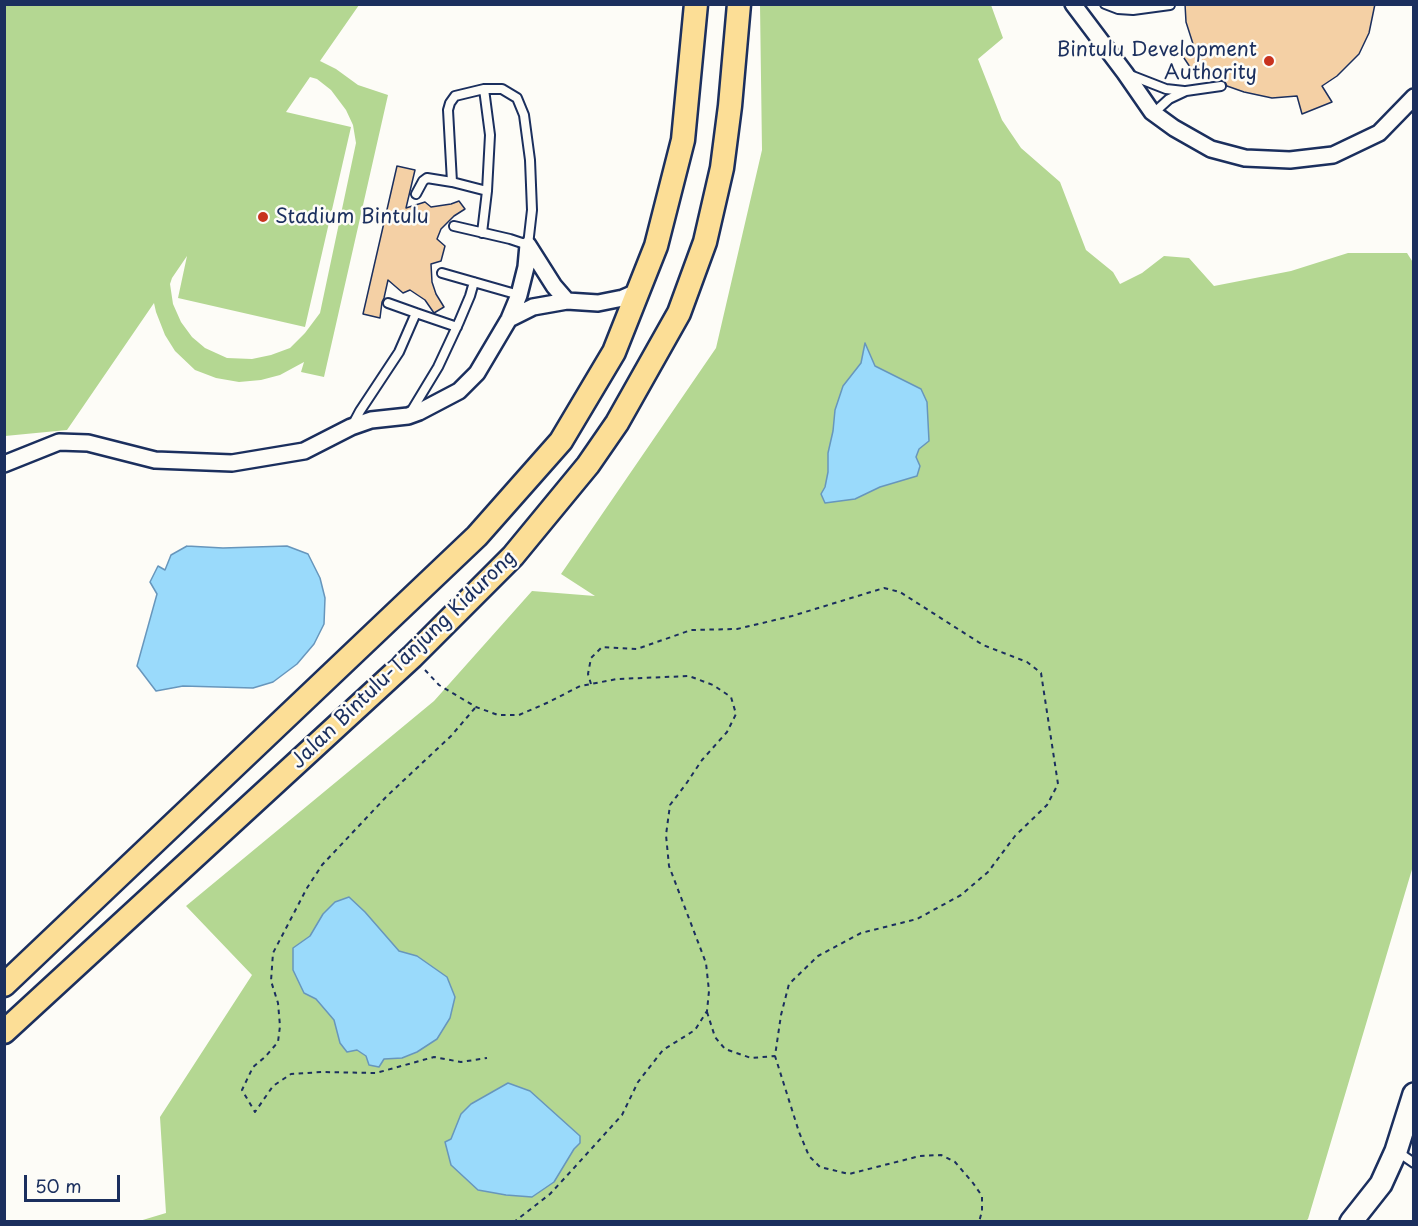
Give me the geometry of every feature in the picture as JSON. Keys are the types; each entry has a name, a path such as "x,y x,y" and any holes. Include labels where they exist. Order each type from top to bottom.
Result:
{"main road":[{"name":"Jalan Bintulu-Tanjung Kidurong","path":"4,985 477,536 561,441 614,352 656,246 682,140 696,4"},
{"name":"Jalan Bintulu-Tanjung Kidurong","path":"4,1032 412,657 513,556 588,465 617,423 679,313 705,242 722,168 739,4"}],"street":[{"path":"1073,4 1152,111 1174,128 1211,149 1245,158 1290,160 1333,155 1379,134 1413,97"},
{"path":"528,245 554,286 567,301"},
{"path":"4,464 59,442 88,443 155,460 232,463 304,451 351,427 371,420 408,416 419,412 459,391 477,373 509,319 519,295 526,267 528,245"},
{"path":"509,319 533,308 567,301 598,303 623,298 637,292"},
{"path":"1351,1221 1405,1157 1413,1094"}],"lane":[{"path":"1105,4 1118,9 1133,10 1170,5"},
{"path":"1125,73 1166,89 1186,91 1221,86"},
{"path":"452,182 448,110 455,96 501,89 517,98 524,115 530,160 532,210 528,245 454,226"},
{"path":"482,233 490,135 484,90"},
{"path":"1158,109 1169,99 1186,91"},
{"path":"416,194 427,178 487,191"},
{"path":"442,273 519,295"},
{"path":"408,416 438,367 470,297 474,282"},
{"path":"388,303 457,327"},
{"path":"351,427 399,352 416,313"}],"path":[{"path":"591,684 588,674 591,658 602,647 637,649 691,630 737,629 792,616 884,588 900,592 983,645 1027,662 1041,673 1058,784 1047,806 1015,836 988,872 961,895 917,920 861,933 818,956 789,984 781,1015 775,1056 799,1132 809,1156 820,1167 849,1174 920,1156 941,1155 955,1162 982,1197 979,1221"},
{"path":"412,657 440,685 476,707 498,715 519,715 580,686 617,678 689,676 713,685 731,698 736,714 727,732 702,760 669,805 666,835 669,866 706,963 709,991 707,1011 715,1037 725,1049 751,1058 775,1056"},
{"path":"476,707 451,736 387,796 322,865 307,888 273,953 271,981 279,1004 278,1042 253,1067 242,1090 255,1112 273,1086 291,1074 376,1073 434,1058 461,1062 487,1058"},
{"path":"514,1221 550,1194 566,1178 622,1115 638,1082 663,1050 695,1030 707,1011"}],"green space":[{"path":"5,4 359,5 320,61 358,85 388,95 324,377 301,372 304,362 280,375 239,382 216,378 195,370 175,351 165,335 154,303 67,430 5,436","holes":["310,77 317,79 331,90 346,110 353,125 356,143 320,313 290,348 252,359 227,358 205,348 192,337 181,322 173,304 170,284 187,256 178,298 305,327 351,127 286,112"]},
{"path":"760,5 991,5 1003,38 978,59 1002,120 1021,148 1060,182 1086,250 1113,272 1120,284 1142,273 1164,256 1189,258 1214,286 1291,271 1348,253 1407,253 1414,264 1413,866 1308,1219 1306,1221 136,1222 166,1213 160,1117 252,975 186,906 434,701 532,591 595,596 561,574 716,348 762,150"}],"water":[{"path":"865,343 875,366 921,389 927,402 929,441 919,449 916,457 920,466 917,476 880,487 855,499 825,503 821,494 828,472 828,453 835,410 843,386 861,363"},
{"path":"187,546 223,548 287,546 308,554 320,578 325,598 324,624 314,644 297,664 273,682 253,688 183,686 156,691 137,666 157,594 150,582 158,566 165,570 171,555"},
{"path":"349,897 399,951 417,956 447,977 455,997 450,1018 437,1039 417,1052 402,1058 384,1059 379,1067 369,1065 366,1056 357,1050 347,1052 340,1043 334,1020 316,999 304,993 293,970 293,948 310,936 323,914 335,902"},
{"path":"508,1083 530,1091 580,1136 580,1143 554,1182 532,1197 478,1190 451,1165 445,1142 451,1139 461,1114 471,1104"}],"building":[{"name":"Bintulu Development Authority","path":"1185,4 1375,4 1369,33 1359,54 1337,76 1322,86 1332,102 1302,114 1297,96 1272,98 1244,92 1227,86 1209,68 1198,79 1182,55 1194,47 1186,22"},
{"path":"397,166 415,170 406,208 425,202 431,207 459,201 465,209 441,229 437,239 445,246 441,261 431,264 432,282 444,307 434,313 425,300 410,290 403,293 388,280 380,318 363,314"}],"place":[{"name":"Bintulu Development Authority","path":"1269,61"},
{"name":"Stadium Bintulu","path":"263,217"}]}
